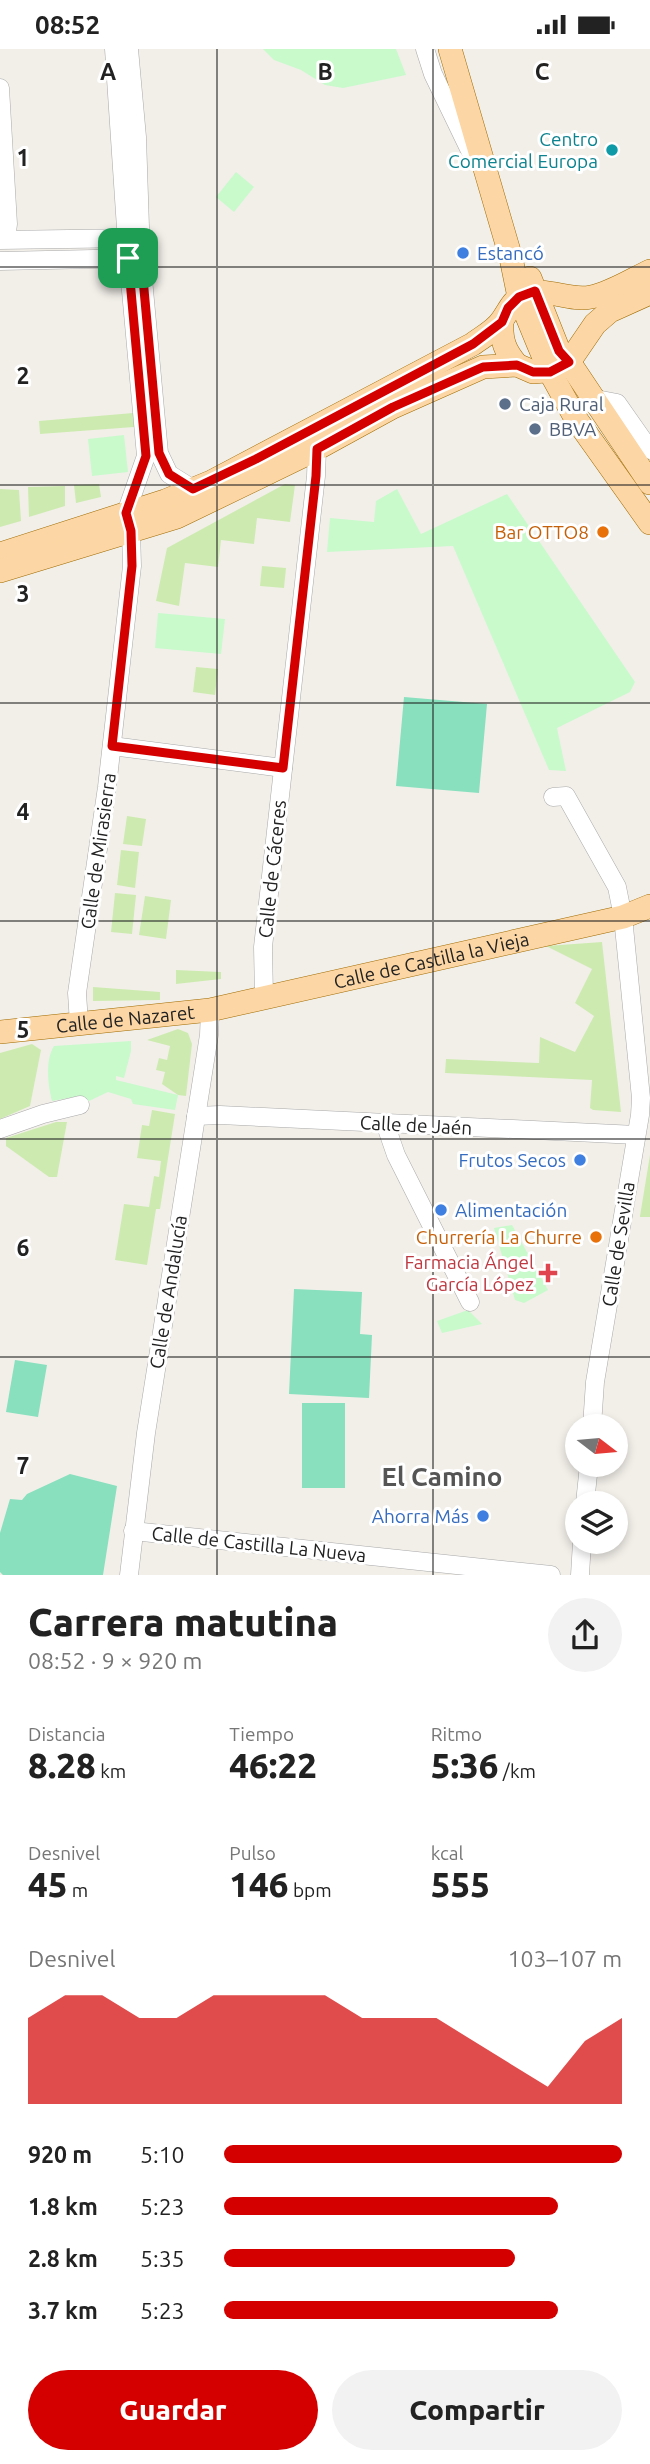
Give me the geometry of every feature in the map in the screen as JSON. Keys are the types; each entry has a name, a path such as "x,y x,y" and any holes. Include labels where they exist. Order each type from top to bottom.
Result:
{"main road":[{"path":"450,49 493,200 527,294 559,351 650,483"},
{"path":"466,49 527,294"},
{"path":"650,271 590,297 561,296 548,291 527,294 508,308 502,322 501,338 506,353 517,365 533,372 567,359 595,324 610,311 650,293"},
{"path":"561,296 575,308 582,326 567,359 576,418 650,523"},
{"path":"0,571 129,522 187,485 256,459 473,344 502,322"},
{"path":"0,554 129,522 177,517 317,449 393,407 483,367 517,365"},
{"name":"Calle de Castilla la Vieja","path":"210,1010 623,917 650,907"},
{"name":"Calle de Nazaret","path":"0,1032 210,1010"}],"street":[{"path":"114,49 134,238 146,456 129,522"},
{"path":"129,49 137,137 134,238"},
{"path":"425,49 433,74 493,200"},
{"path":"0,88 8,224 3,239 134,238"},
{"path":"0,261 135,258"},
{"path":"135,258 159,453 169,474 187,485"},
{"path":"592,398 617,403 650,450"},
{"name":"Calle de Cáceres","path":"264,997 263,947 317,449"},
{"path":"135,491 164,480 187,485"},
{"name":"Calle de Mirasierra","path":"79,1023 77,993 112,746 132,566 129,522"},
{"path":"112,746 283,768"},
{"name":"Calle de Sevilla","path":"553,797 566,796 617,887 623,917 641,1098 593,1414"},
{"name":"Calle de Andalucía","path":"129,1575 154,1379 209,1035 210,1010"},
{"path":"0,1129 80,1105"},
{"name":"Calle de Jaén","path":"196,1115 636,1135"},
{"path":"385,1123 397,1155 470,1302"},
{"name":"Calle de Castilla La Nueva","path":"133,1531 551,1575"},
{"path":"580,1575 581,1554"}],"green space":[{"path":"263,49 396,49 406,75 343,88 325,85 301,70 274,60"},
{"path":"236,172 254,187 234,212 216,197"},
{"path":"133,413 134,427 40,434 39,421"},
{"path":"124,435 128,472 92,476 88,439"},
{"path":"99,484 101,497 76,503 74,485"},
{"path":"285,484 295,485 290,522 257,518 254,544 221,540 218,567 185,563 179,606 156,601 167,548"},
{"path":"65,486 65,506 29,517 28,487"},
{"path":"0,489 19,490 21,521 0,527"},
{"path":"397,489 421,534 507,494 635,682 630,692 557,728 566,771 549,770 453,546 327,552 330,518 374,522 376,501"},
{"path":"262,566 286,568 284,588 260,586"},
{"path":"158,613 225,619 221,654 155,648"},
{"path":"196,667 218,669 215,695 193,692"},
{"path":"404,697 487,704 479,793 396,786"},
{"path":"127,816 146,819 142,846 123,844"},
{"path":"121,850 139,852 135,888 117,885"},
{"path":"115,893 136,895 132,934 111,932"},
{"path":"145,896 171,900 166,939 139,935"},
{"path":"602,942 621,1112 590,1108 592,1080 445,1073 446,1059 539,1063 540,1037 575,1052 594,1016 575,1003 592,969 546,946"},
{"path":"176,970 221,972 221,979 176,984"},
{"path":"93,987 160,992 160,1000 93,1001"},
{"path":"178,1029 188,1033 192,1044 186,1096 178,1095 162,1084 165,1072 156,1070 159,1058 167,1060 170,1046 147,1040"},
{"path":"131,1041 124,1078 116,1076 116,1080 178,1095 175,1110 133,1104 131,1099 108,1092 89,1101 80,1096 52,1101 48,1065 54,1046"},
{"path":"32,1044 41,1050 30,1106 0,1119 0,1053"},
{"path":"152,1110 175,1114 160,1209 156,1209 147,1265 115,1260 124,1204 149,1207 154,1176 159,1177 161,1161 137,1158 142,1125 149,1126"},
{"path":"56,1122 67,1122 57,1177 49,1177 6,1146 6,1138"},
{"path":"650,1155 650,1217 640,1217 640,1216"},
{"path":"512,1225 548,1290 524,1303 515,1300 494,1228"},
{"path":"294,1289 362,1292 360,1334 372,1335 369,1398 289,1394"},
{"path":"468,1310 482,1324 442,1333 437,1321"},
{"path":"15,1360 47,1365 38,1417 6,1412"},
{"path":"302,1403 345,1403 345,1488 302,1488"},
{"path":"70,1474 117,1486 103,1575 3,1575 0,1572 0,1533 10,1499 22,1500 27,1494"}],"place":[{"name":"Centro Comercial Europa","path":"612,150"},
{"name":"Estancó","path":"463,253"},
{"name":"Caja Rural","path":"505,404"},
{"name":"BBVA","path":"535,429"},
{"name":"Bar OTTO8","path":"603,532"},
{"name":"Frutos Secos","path":"580,1160"},
{"name":"Alimentación","path":"441,1210"},
{"name":"Churrería La Churre","path":"596,1237"},
{"name":"Farmacia Ángel García López","path":"548,1273"},
{"name":"Ahorra Más","path":"483,1516"}],"district":[{"name":"El Camino","path":"442,1477"}],"route":[{"path":"141,257 159,453 169,474 193,489 256,459 473,344 502,322 508,308 519,297 535,291 559,351 569,362 550,372 533,372 517,365 483,367 393,407 317,449 283,768 112,746 132,566 131,531 126,513 146,456 128,258 141,257"}]}
